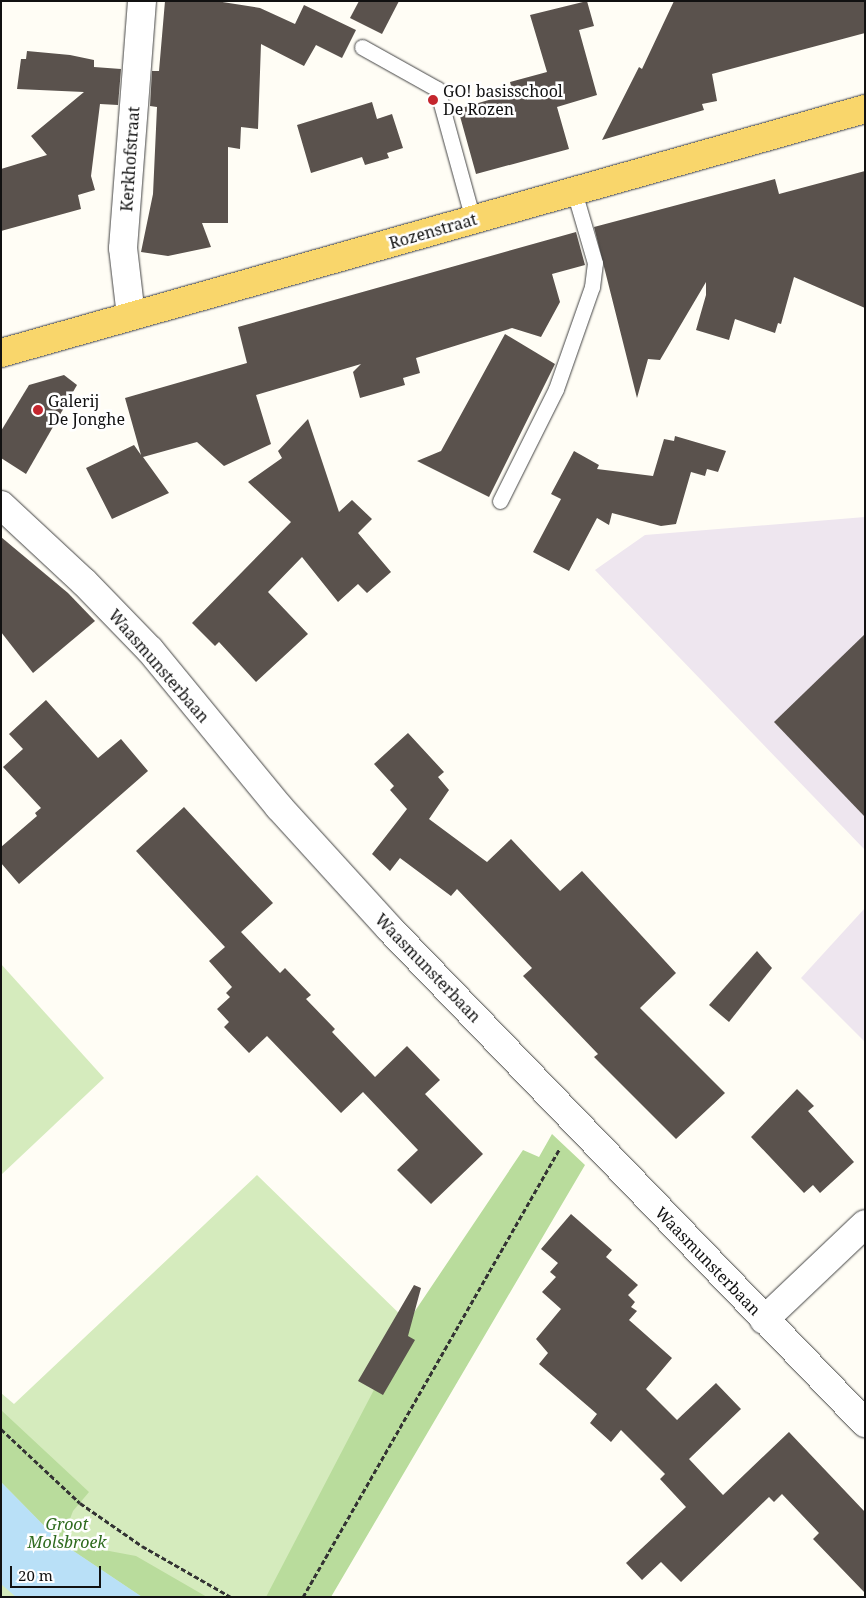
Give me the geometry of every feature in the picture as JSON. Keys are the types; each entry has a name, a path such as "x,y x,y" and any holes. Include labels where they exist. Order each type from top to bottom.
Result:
{"main road":[{"name":"Rozenstraat","path":"1,353 865,109"}],"street":[{"name":"Kerkhofstraat","path":"131,316 123,248 142,1"},
{"name":"Waasmunsterbaan","path":"1,505 84,582 150,650 279,807 389,928 865,1423"},
{"path":"764,1320 865,1224"}],"lane":[{"path":"362,47 437,89 473,220"},
{"path":"500,501 556,389 592,287 595,263 574,191"}],"path":[{"path":"303,1597 573,1120"},
{"path":"1,1429 80,1503 142,1546 231,1597"}],"shaded area":[{"path":"865,517 865,850 595,570 645,535"},
{"path":"865,908 865,1042 801,978"}],"green space":[{"path":"1,964 104,1078 1,1175"},
{"path":"552,1134 585,1165 331,1597 266,1597 415,1311 523,1150 539,1157"},
{"name":"Groot Molsbroek","path":"257,1175 409,1323 327,1597 1,1597 1,1393 14,1404"},
{"path":"1,1410 89,1492 73,1511 61,1542 136,1556 207,1597 142,1597 60,1542 1,1482"}],"water":[{"path":"1,1482 60,1542 142,1597 16,1597 1,1584"}],"building":[{"path":"165,1 216,1 260,8 295,24 304,5 356,30 342,58 316,45 304,66 261,44 258,129 241,127 240,149 228,147 228,223 202,223 211,247 168,256 141,252 153,194 157,107 150,106 152,71 159,71"},
{"path":"359,1 399,1 382,34 350,18"},
{"path":"587,1 594,26 579,30 597,95 557,107 569,149 476,174 458,109 513,93 510,82 547,72 530,15"},
{"path":"674,1 865,1 865,33 712,74 717,101 702,104 704,110 602,140 639,67 642,69"},
{"path":"27,51 70,55 94,60 94,67 121,69 118,105 100,104 91,176 95,190 78,195 81,209 1,231 1,169 47,155 31,136 84,92 17,89 21,59 26,59"},
{"path":"372,102 377,119 392,114 403,148 387,153 389,158 365,165 362,157 311,173 297,125"},
{"path":"865,171 865,308 794,277 781,324 778,323 775,333 735,319 729,340 696,330 706,295 706,282 660,360 648,359 637,398 594,227 775,179 779,194"},
{"path":"576,232 585,265 552,274 560,302 541,337 512,328 416,358 420,373 403,378 405,385 360,398 353,372 361,364 256,395 271,444 224,466 197,442 143,457 169,493 112,519 86,468 134,445 141,455 125,398 247,363 238,327"},
{"path":"505,334 555,364 489,497 417,461 441,451"},
{"name":"Galerij De Jonghe","path":"64,375 77,385 26,474 1,458 1,431 29,385"},
{"path":"308,419 339,512 352,500 372,519 358,533 391,572 367,593 358,584 338,602 302,557 268,592 308,634 256,682 219,642 215,646 192,623 291,522 248,482 282,458 278,451"},
{"path":"675,436 726,451 718,472 707,469 705,476 691,472 676,524 661,526 612,513 609,525 597,518 569,571 533,552 561,499 551,494 574,451 599,465 597,469 653,476 664,439 674,441"},
{"path":"1,537 68,593 95,621 33,673 1,632"},
{"path":"865,634 865,817 774,722"},
{"path":"46,700 98,758 121,739 148,771 19,884 1,863 1,847 37,816 35,813 41,808 3,767 23,749 9,734"},
{"path":"408,733 444,772 438,777 449,790 429,819 487,862 511,839 560,891 582,871 676,973 640,1008 725,1093 676,1139 594,1057 598,1054 523,976 532,968 457,889 451,896 400,858 390,871 372,854 407,809 390,790 394,786 374,764"},
{"path":"184,807 273,903 241,932 280,973 285,968 311,995 306,999 335,1029 332,1032 375,1077 407,1046 440,1080 425,1094 483,1154 431,1204 397,1170 418,1150 363,1092 341,1113 267,1036 249,1053 224,1027 229,1022 217,1009 230,997 226,993 232,987 209,961 225,947 136,851"},
{"path":"757,951 772,968 729,1022 709,1005"},
{"path":"797,1089 814,1106 808,1111 854,1162 820,1193 813,1185 804,1193 751,1137"},
{"path":"571,1214 612,1250 606,1257 638,1285 628,1295 635,1302 631,1307 637,1311 629,1320 672,1358 646,1389 677,1420 716,1383 741,1409 689,1459 723,1495 789,1432 865,1512 865,1593 813,1539 819,1533 782,1494 774,1502 769,1497 681,1582 661,1562 642,1580 626,1563 686,1507 660,1479 665,1474 621,1430 611,1442 590,1423 597,1414 539,1364 548,1353 536,1339 561,1309 542,1292 556,1277 550,1272 558,1263 541,1249"},
{"path":"414,1285 421,1288 408,1336 415,1340 383,1395 358,1381"}],"place":[{"name":"GO! basisschool De Rozen","path":"433,100"},
{"name":"Galerij De Jonghe","path":"38,410"}]}
